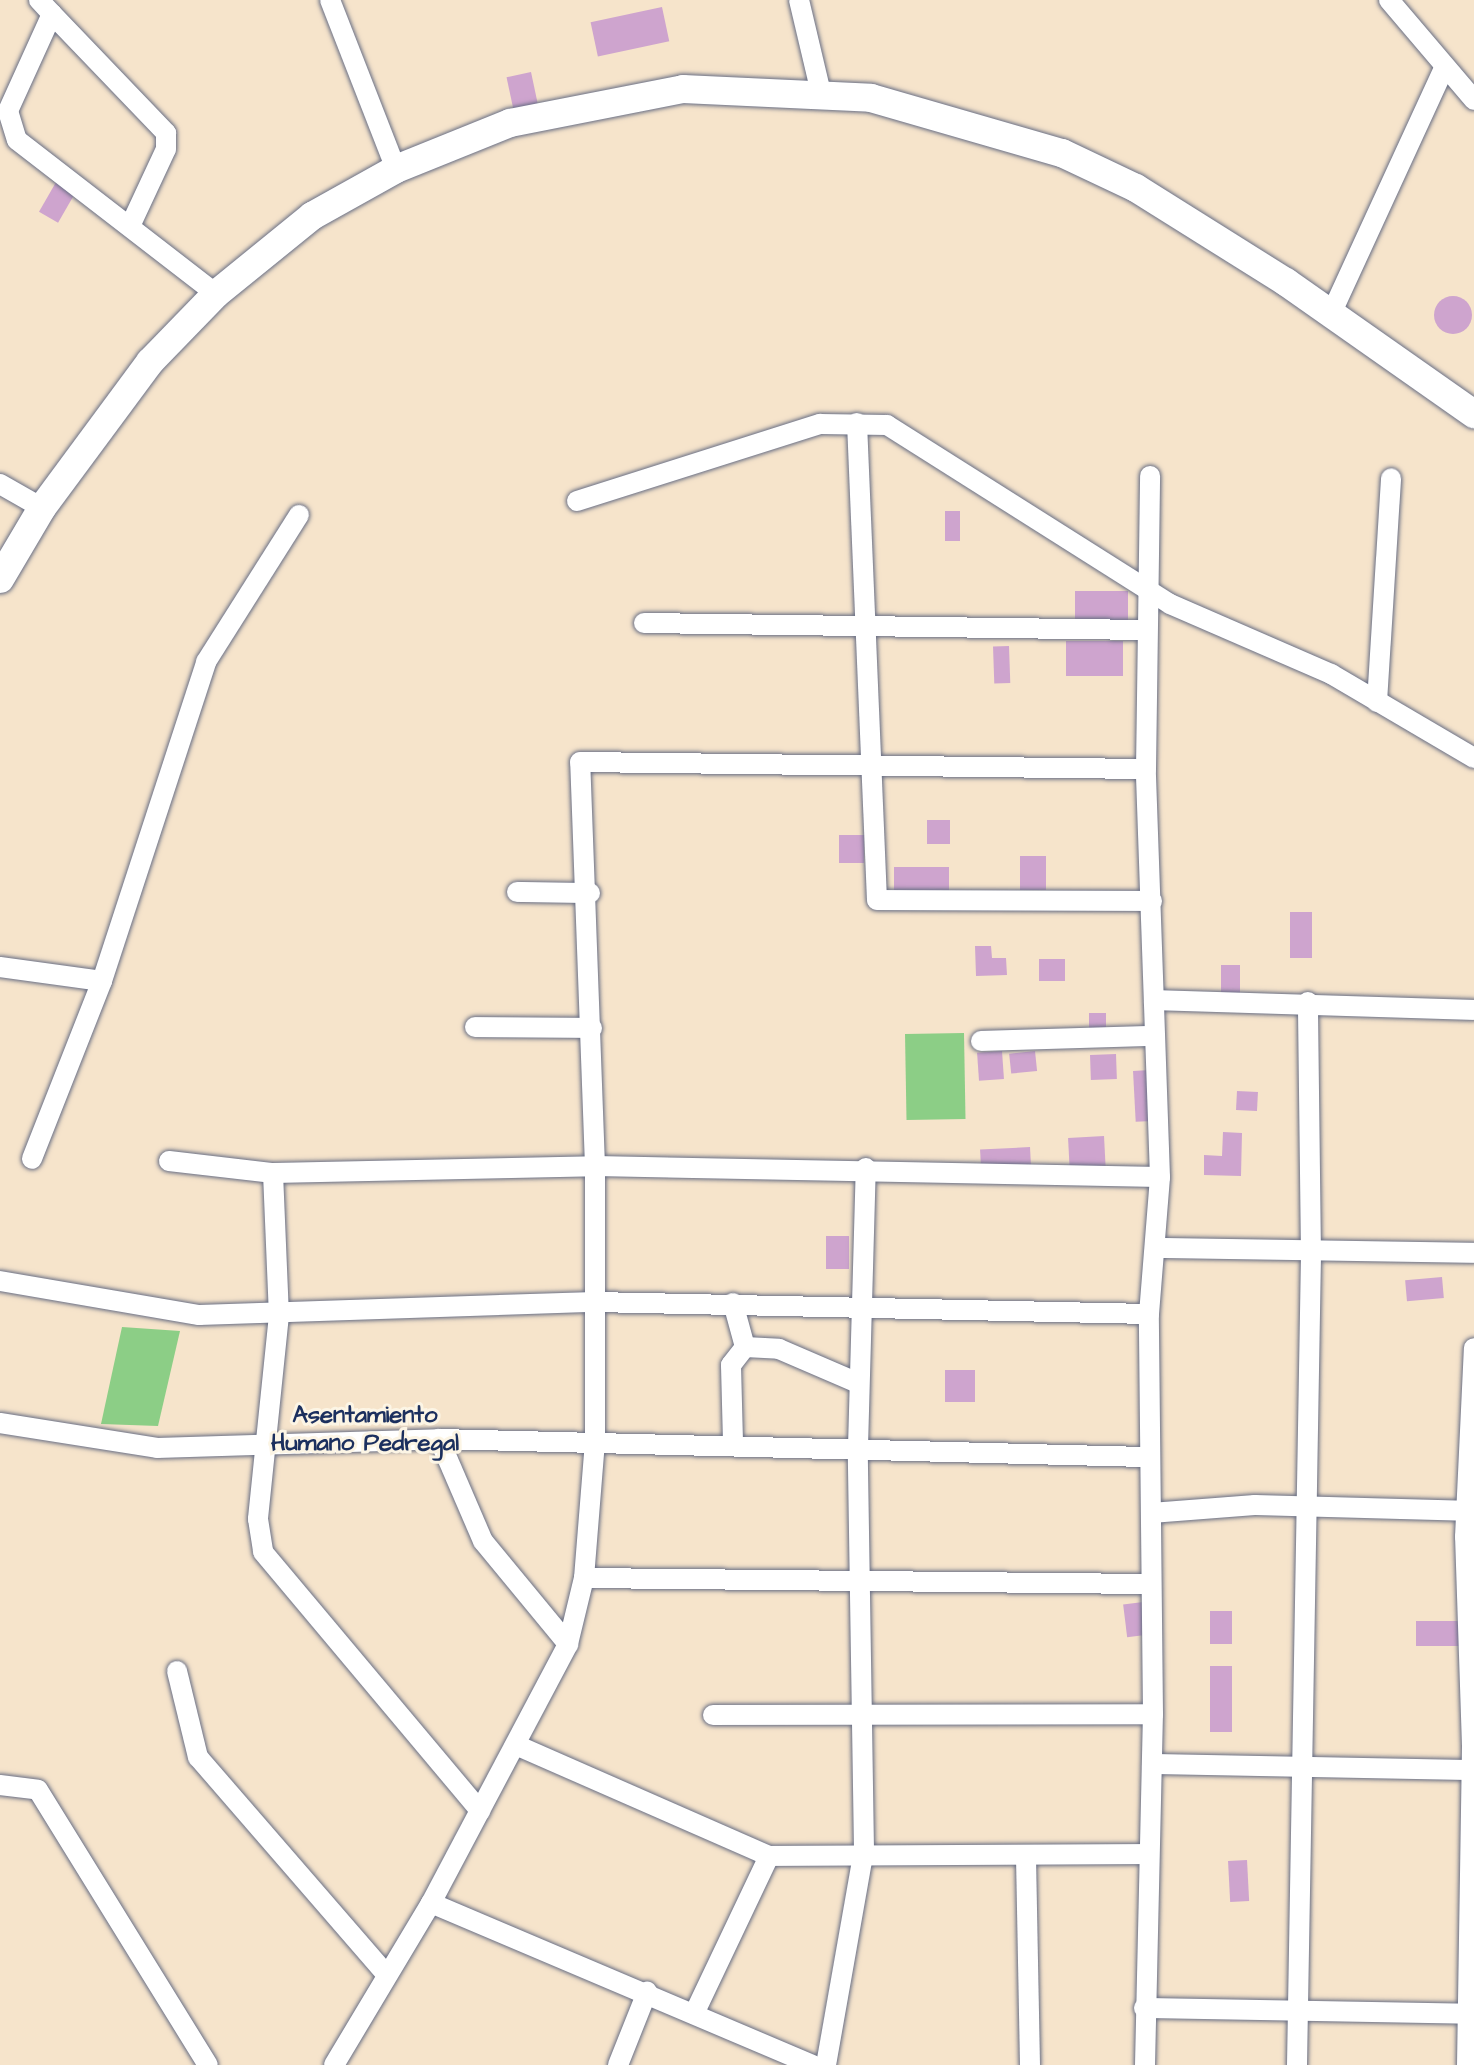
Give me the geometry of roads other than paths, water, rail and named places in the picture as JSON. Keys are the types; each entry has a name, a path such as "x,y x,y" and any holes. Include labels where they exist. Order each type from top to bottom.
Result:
{"highway":[{"path":"0,579 42,508 150,362 216,294 312,216 396,169 510,123 683,89 821,93 926,111 1062,153 1136,188 1331,314 1474,414"}],"street":[{"path":"330,0 396,169"},
{"path":"799,0 821,93"},
{"path":"1389,0 1474,100"},
{"path":"131,224 166,149 166,133 46,7 8,111 10,127 30,153 131,224 216,294"},
{"path":"1331,314 1444,68"},
{"path":"857,423 871,631 877,900 1152,901"},
{"path":"577,501 820,424 887,425 1145,583 1191,615 1278,649 1474,758"},
{"path":"1145,2065 1145,1854 1153,1714 1148,1584 1151,1513 1146,1457 1149,1314 1159,1248 1160,1177 1144,630 1150,476"},
{"path":"1377,702 1391,478"},
{"path":"0,484 42,508"},
{"path":"32,1159 102,981 206,662 299,515"},
{"path":"644,623 871,631 1144,630"},
{"path":"334,2065 431,1903 568,1644 584,1578 595,1441 595,1166 590,893 580,762 1146,769"},
{"path":"517,892 590,893"},
{"path":"0,967 102,981"},
{"path":"1154,1000 1308,1002 1474,1010"},
{"path":"1297,2065 1294,2007 1308,1506 1311,1255 1308,1002"},
{"path":"475,1027 592,1028"},
{"path":"981,1041 1154,1036"},
{"path":"169,1161 273,1173 595,1166 866,1168 1160,1177"},
{"path":"826,2065 864,1850 859,1719 858,1383 867,1307 866,1168"},
{"path":"273,1173 279,1315 271,1444 258,1519 263,1552 480,1811"},
{"path":"1159,1248 1311,1255 1474,1253"},
{"path":"0,1281 199,1315 279,1315 595,1302 1149,1314"},
{"path":"733,1303 745,1347"},
{"path":"745,1347 779,1349 858,1383"},
{"path":"733,1442 731,1365 745,1347"},
{"path":"1467,2065 1472,2014 1473,1746 1465,1511 1474,1348"},
{"path":"0,1423 157,1448 439,1439 733,1442 1146,1457"},
{"path":"439,1439 483,1541 568,1644"},
{"path":"1151,1513 1308,1506 1465,1511"},
{"path":"584,1578 1148,1584"},
{"path":"177,1671 198,1757 386,1974"},
{"path":"713,1715 859,1719 1153,1714"},
{"path":"516,1745 769,1856 864,1850 1026,1857 1145,1854"},
{"path":"1152,1764 1301,1764 1471,1770"},
{"path":"0,1785 38,1790 208,2065"},
{"path":"694,2014 769,1856"},
{"path":"1026,1857 1030,2065"},
{"path":"431,1903 813,2065"},
{"path":"618,2065 647,1992"},
{"path":"1144,2008 1294,2007 1472,2014"}],"district":[{"name":"Asentamiento Humano Pedregal","path":"365,1430"}]}
